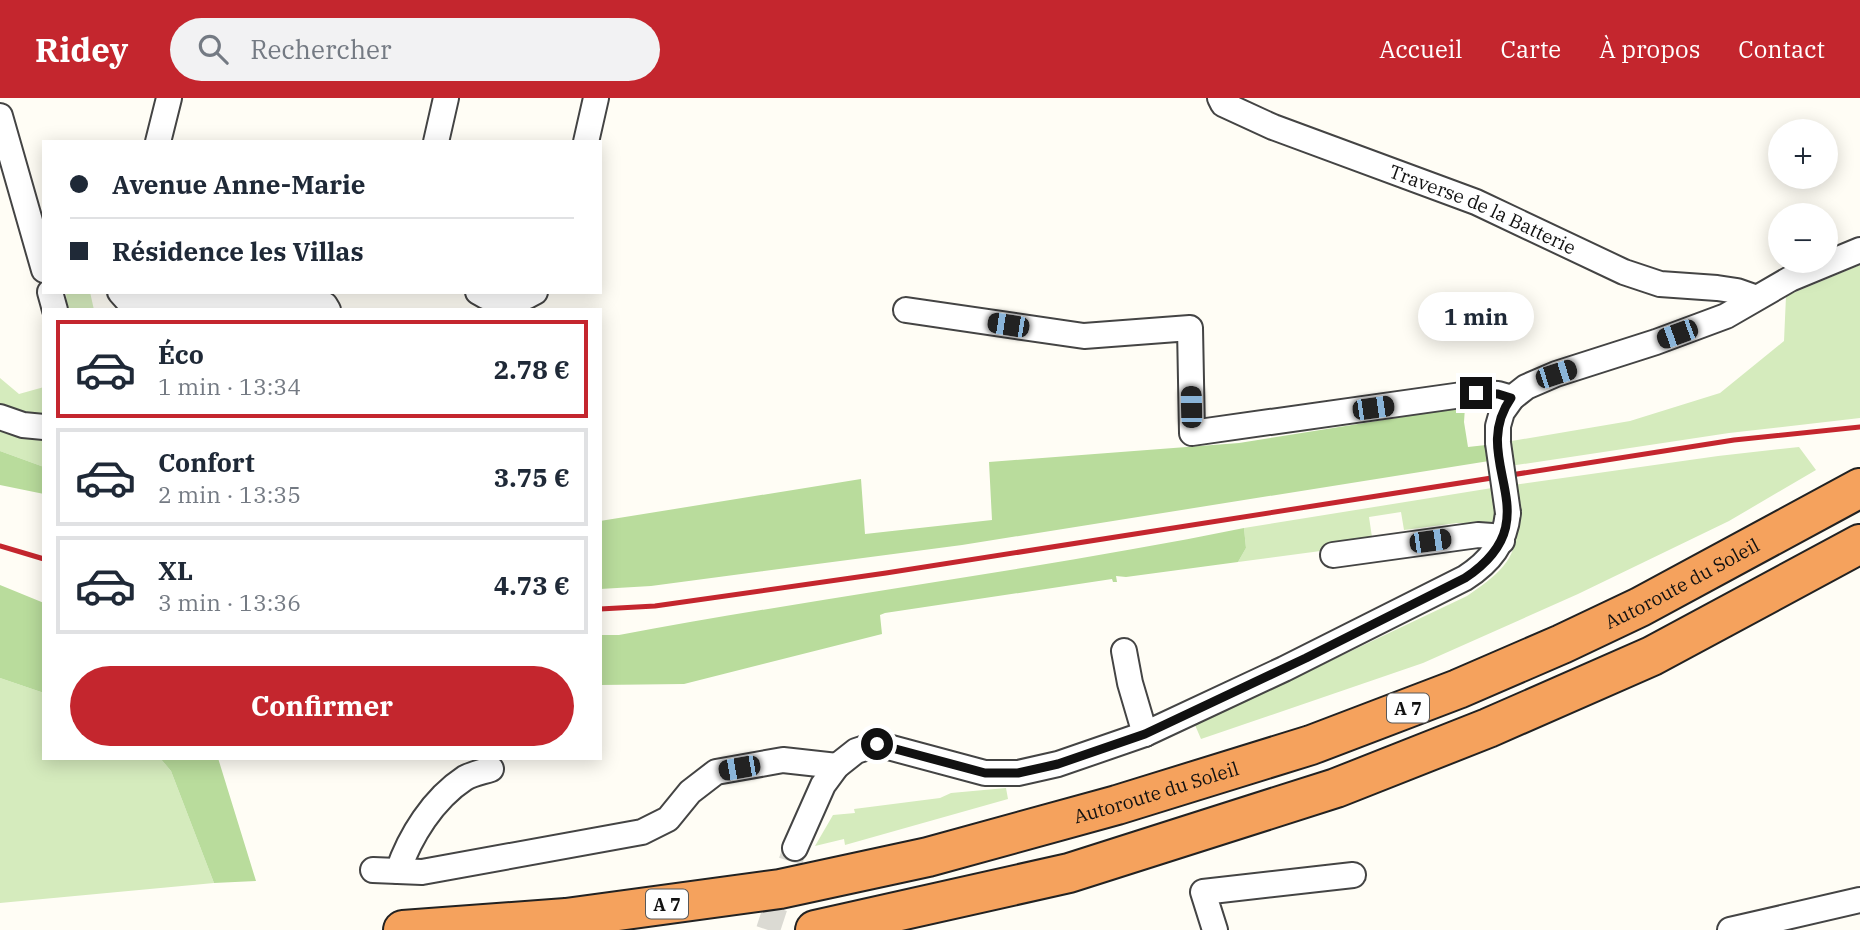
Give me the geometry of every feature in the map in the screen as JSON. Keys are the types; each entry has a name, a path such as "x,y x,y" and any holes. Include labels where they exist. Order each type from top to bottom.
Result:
{"highway":[{"name":"Autoroute du Soleil","path":"403,930 566,918 780,889 995,840 1130,801 1311,745 1470,684 1640,607 1860,488"},
{"name":"A 7","path":"815,930 1069,873 1336,788 1488,728 1652,656 1860,544"}],"street":[{"path":"158,140 169,98"},
{"path":"436,140 446,98"},
{"path":"586,140 596,98"},
{"name":"Traverse de la Batterie","path":"1220,98 1223,104 1273,127 1476,202 1623,272 1660,284 1717,288 1754,297"},
{"path":"0,116 42,263"},
{"path":"795,848 823,785 837,766 856,751 877,744 985,773 1018,773 1058,764 1145,734 1465,578 1480,568 1502,541 1508,513 1498,426 1502,412 1511,398 1526,387 1556,374 1656,342 1716,319 1790,279 1860,250"},
{"path":"122,294 128,301 309,301 325,305 327,308"},
{"path":"481,294 491,300 516,303 532,294"},
{"path":"906,310 1084,336 1190,328 1192,433 1476,393 1498,394 1511,398"},
{"path":"0,416 23,425 42,427"},
{"path":"1333,555 1478,535 1492,536 1502,541"},
{"path":"1124,651 1145,734"},
{"path":"373,870 422,872 642,832 668,820 690,792 716,772 783,760 837,766"},
{"path":"398,871 416,831 446,793 467,777 491,769"},
{"path":"1215,930 1203,892 1353,875"},
{"path":"1730,930 1860,900"}],"green space":[{"path":"1860,265 1860,418 1729,433 1510,466 1506,442 1630,421 1720,393 1784,341 1786,296"},
{"path":"66,294 90,294 94,308 67,308"},
{"path":"0,378 19,394 42,388 42,416 0,405"},
{"path":"1465,407 1464,422 1468,447 1486,445 1489,461 962,545 651,586 602,589 602,521 861,479 865,534 992,520 989,462 1239,443"},
{"path":"0,428 42,436 42,466 0,451"},
{"path":"1799,447 1816,470 1729,521 1578,594 1423,663 1201,739 1195,725 1467,596 1485,584 1498,572 1513,550 1517,523 1513,485"},
{"path":"0,451 42,466 42,494 0,485"},
{"path":"1492,488 1495,515 1492,522 1457,523 1404,530 1401,512 1369,517 1373,544 1238,562 1246,548 1244,528"},
{"path":"1244,528 1246,548 1238,562 1126,577 1116,576 1117,582 1112,579 885,613 880,615 882,634 684,684 602,685 602,635 619,635"},
{"path":"0,585 42,602 42,692 0,678"},
{"path":"0,678 42,692 42,760 162,760 171,771 214,883 0,903"},
{"path":"162,760 219,760 256,881 214,883 171,771"},
{"path":"1006,788 1008,799 845,845 844,839 815,846 833,815 855,813 854,809 940,798 951,793"}],"tunnel":[{"path":"768,930 795,848"}],"railway":[{"path":"602,609 655,606 886,573 1734,440 1860,427"},
{"path":"0,546 42,558"}],"route":[{"path":"877,744 985,773 1018,773 1058,764 1145,734 1415,605 1465,578 1480,568 1502,541 1508,513 1498,426 1502,412 1511,398 1498,394 1476,393"}]}
